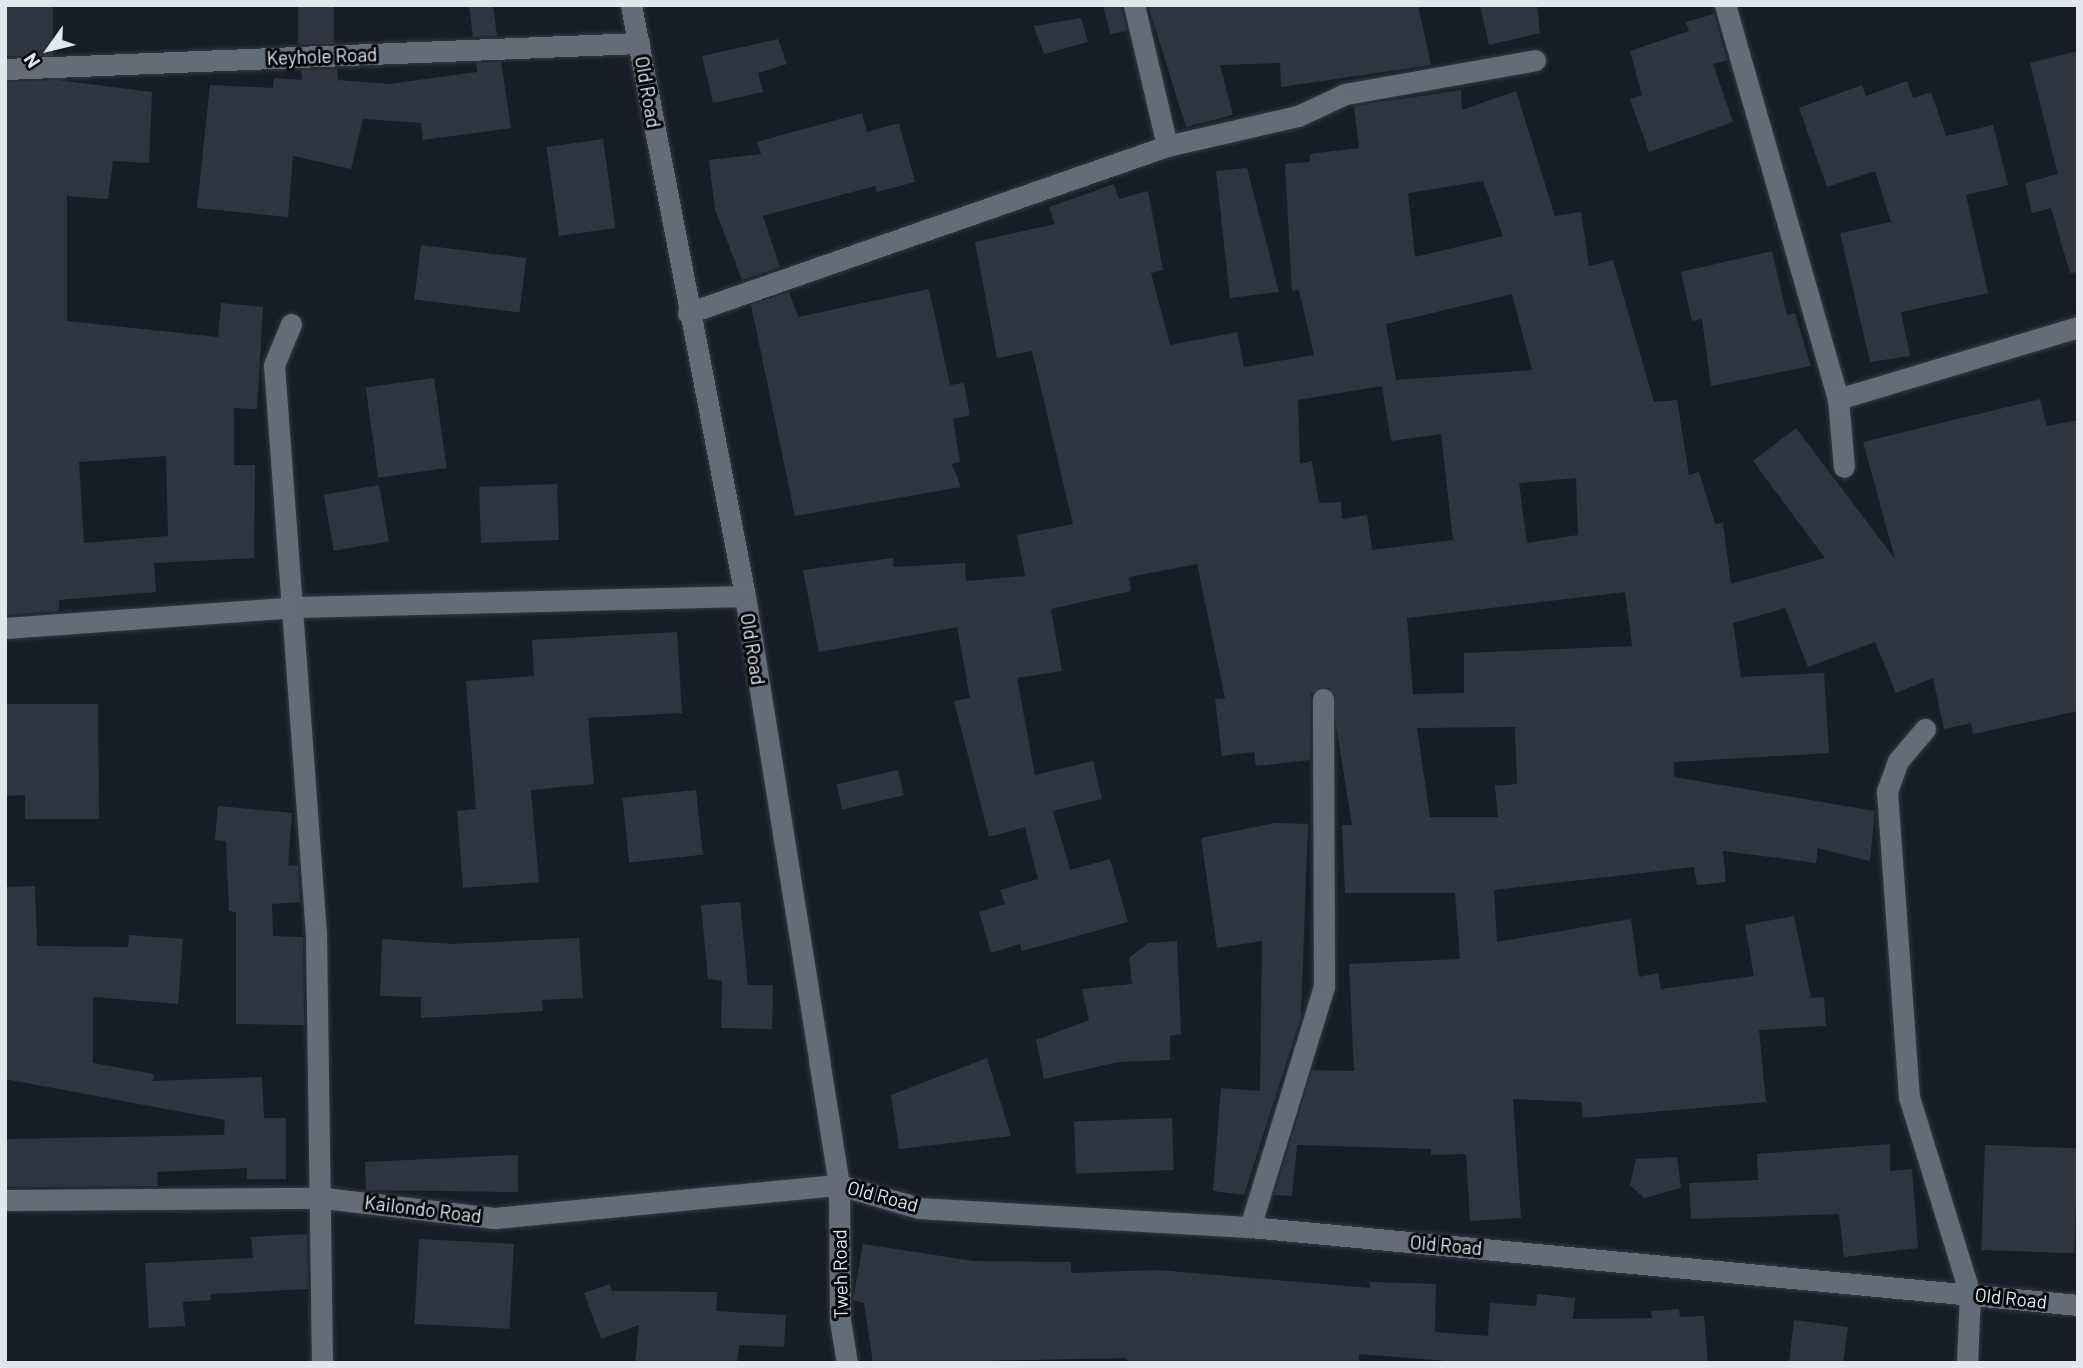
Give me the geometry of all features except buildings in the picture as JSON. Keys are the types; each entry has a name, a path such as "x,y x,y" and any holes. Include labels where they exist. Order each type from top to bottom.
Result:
{"street":[{"name":"Old Road","path":"631,5 688,313 745,596 839,1185 919,1208 1250,1227 2078,1305"},
{"path":"1134,5 1167,146"},
{"path":"1725,5 1838,399 1844,467"},
{"name":"Keyhole Road","path":"5,69 639,43"},
{"path":"688,313 1167,146 1298,116 1345,94 1535,60"},
{"path":"290,324 274,365 296,607 324,1198 317,1313 321,1363"},
{"path":"1838,399 2078,327"},
{"path":"5,628 296,607 745,596"},
{"path":"1250,1227 1324,987 1323,699"},
{"path":"1925,729 1898,761 1887,791 1909,1097 1970,1294 1967,1363"},
{"name":"Kailondo Road","path":"5,1200 324,1198 494,1218 839,1185"},
{"name":"Tweh Road","path":"839,1185 840,1320 847,1363"}]}
